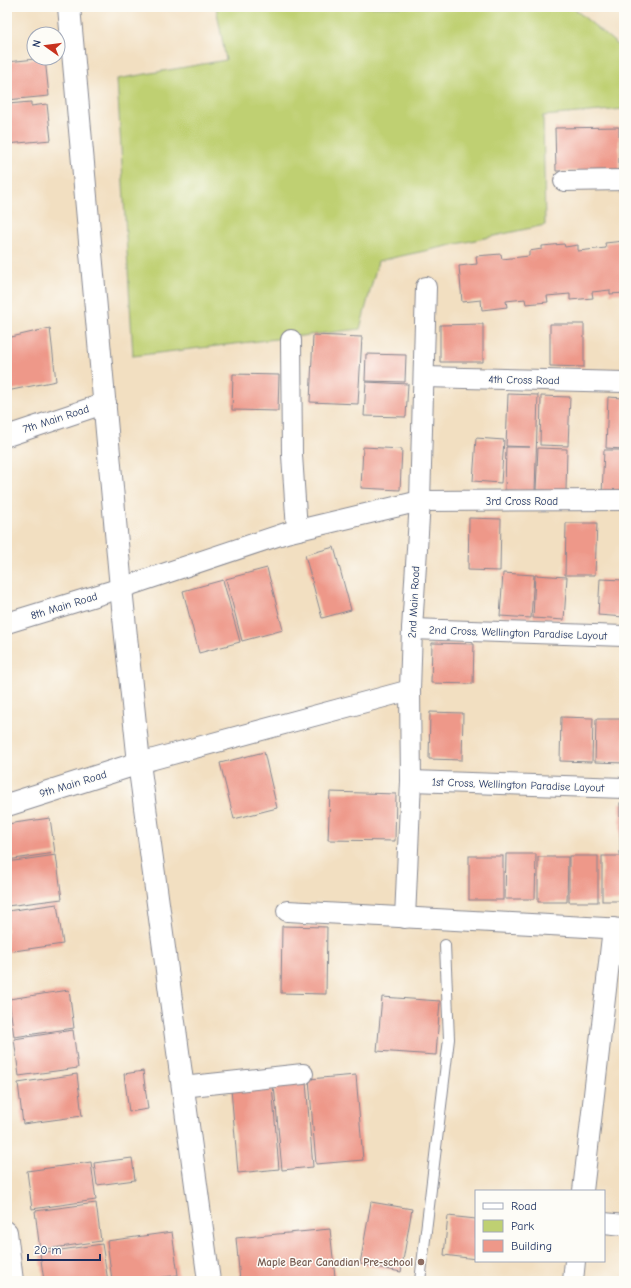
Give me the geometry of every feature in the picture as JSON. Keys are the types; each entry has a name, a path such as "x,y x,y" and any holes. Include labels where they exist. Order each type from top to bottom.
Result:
{"street":[{"path":"69,7 106,403 121,588 139,763 208,1281"},
{"path":"564,181 624,180"},
{"name":"2nd Main Road","path":"405,918 411,781 410,690 412,629 420,501 426,287"},
{"path":"291,340 292,455 297,530"},
{"name":"4th Cross Road","path":"424,377 624,382"},
{"name":"7th Main Road","path":"7,436 106,403"},
{"name":"3rd Cross Road","path":"297,530 420,501 624,500"},
{"name":"8th Main Road","path":"7,623 121,588 297,530"},
{"name":"2nd Cross, Wellington Paradise Layout","path":"412,629 624,636"},
{"path":"139,763 410,690"},
{"name":"9th Main Road","path":"7,805 139,763"},
{"name":"1st Cross, Wellington Paradise Layout","path":"411,781 624,788"},
{"path":"287,911 618,929 583,1190"},
{"path":"182,1087 303,1074"},
{"path":"605,1223 624,1225"},
{"path":"7,1232 13,1281"},
{"path":"573,1281 575,1262"}],"lane":[{"path":"420,1281 448,1039 445,945"}],"green space":[{"path":"216,7 572,7 624,50 624,109 543,116 545,225 378,261 360,329 133,356 117,79 226,60"}],"building":[{"path":"26,60 26,66 46,66 49,96 7,100 7,62"},
{"path":"31,102 31,106 47,104 51,140 7,144 7,104"},
{"path":"619,127 619,170 556,171 555,128"},
{"path":"624,241 624,293 610,294 610,290 592,292 593,298 570,300 570,294 547,296 548,302 526,304 525,299 506,301 507,307 482,310 481,300 462,302 459,266 477,264 476,256 501,254 502,259 529,256 529,251 542,249 542,246 564,244 565,247 578,245 578,251 606,248 605,243"},
{"path":"483,324 483,362 440,362 440,325"},
{"path":"550,324 584,324 584,367 550,366"},
{"path":"50,328 56,381 7,391 7,338"},
{"path":"313,335 362,337 358,404 310,402"},
{"path":"366,354 406,355 405,382 365,381"},
{"path":"233,374 279,375 278,411 232,410"},
{"path":"366,382 408,384 406,417 364,416"},
{"path":"508,394 538,395 535,491 505,490 506,447 530,447 506,446"},
{"path":"541,396 570,397 568,446 540,445"},
{"path":"608,397 624,398 624,449 606,448"},
{"path":"476,438 504,440 501,483 473,481"},
{"path":"363,447 402,449 400,490 361,488"},
{"path":"538,448 567,449 566,491 536,490"},
{"path":"604,450 624,450 624,495 602,494"},
{"path":"469,518 501,519 500,571 468,570"},
{"path":"566,523 597,523 595,575 565,575"},
{"path":"334,547 351,610 322,618 305,555"},
{"path":"267,568 283,630 242,641 226,579"},
{"path":"503,573 534,575 531,618 500,616"},
{"path":"535,575 567,577 564,620 533,618"},
{"path":"600,579 624,580 624,617 598,615"},
{"path":"223,580 240,642 199,653 183,591"},
{"path":"432,643 474,644 473,684 431,683"},
{"path":"430,712 463,713 462,760 429,759"},
{"path":"561,717 593,718 592,762 560,761"},
{"path":"596,719 624,719 624,763 595,762"},
{"path":"264,752 277,808 234,819 220,763"},
{"path":"330,792 396,794 395,841 328,840"},
{"path":"620,803 624,803 624,854 620,854"},
{"path":"50,818 55,853 7,860 7,824"},
{"path":"506,854 536,854 535,899 505,899"},
{"path":"56,855 62,899 7,906 7,862"},
{"path":"469,856 503,856 503,900 469,900"},
{"path":"569,856 598,856 598,902 569,902"},
{"path":"602,856 624,856 624,901 602,901"},
{"path":"538,857 568,857 567,902 538,902"},
{"path":"57,904 63,944 7,952 7,911"},
{"path":"282,926 327,927 326,994 281,993"},
{"path":"69,990 74,1028 14,1037 9,999"},
{"path":"382,997 440,1001 436,1055 377,1051"},
{"path":"73,1030 78,1068 19,1076 14,1039"},
{"path":"143,1071 148,1109 129,1112 124,1074"},
{"path":"77,1074 82,1116 23,1124 18,1083"},
{"path":"356,1075 363,1160 316,1164 309,1079"},
{"path":"306,1082 313,1167 282,1170 274,1085"},
{"path":"272,1085 279,1169 238,1173 231,1089"},
{"path":"132,1158 135,1180 97,1185 94,1163"},
{"path":"91,1162 96,1200 32,1209 27,1171"},
{"path":"371,1202 412,1209 401,1272 360,1264"},
{"path":"96,1203 101,1241 40,1250 35,1211"},
{"path":"448,1216 475,1219 475,1259 444,1255"},
{"path":"330,1229 335,1277 289,1281 240,1281 236,1238"},
{"path":"172,1232 178,1275 137,1281 112,1281 107,1241"},
{"path":"102,1244 108,1281 44,1281 40,1253"}],"place":[{"name":"Maple Bear Canadian Pre-school","path":"421,1262"}]}
